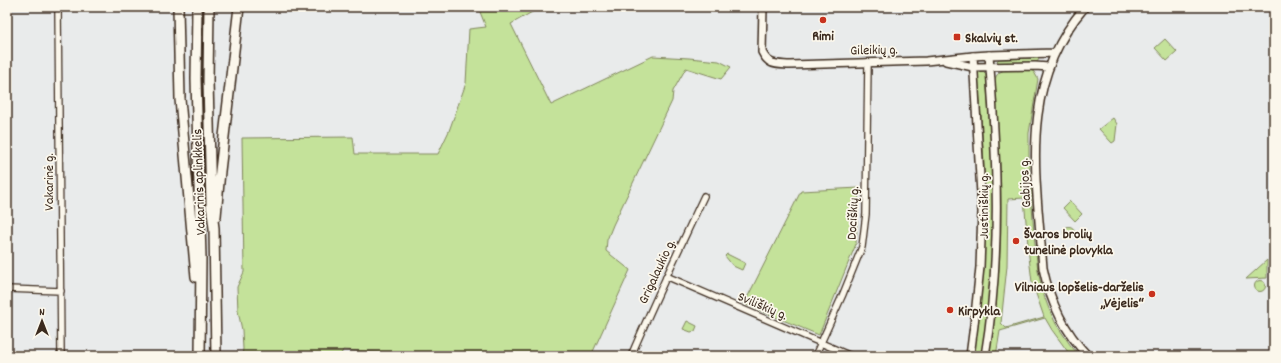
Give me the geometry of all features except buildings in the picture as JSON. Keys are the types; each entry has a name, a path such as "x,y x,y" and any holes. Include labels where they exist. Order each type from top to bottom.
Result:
{"highway":[{"path":"178,7 180,99 195,268 200,297"},
{"name":"Vakarinis aplinkkelis","path":"198,7 196,73 201,251 200,356"},
{"name":"Vakarinis aplinkkelis","path":"209,7 208,81 214,228 216,356"},
{"path":"214,228 218,206 220,171 239,7"}],"street":[{"name":"Vakarinė g.","path":"58,7 61,356"},
{"name":"Gileikių g.","path":"763,7 762,52 765,58 774,64 790,65 941,60 989,55 1054,53"},
{"name":"Gabijos g.","path":"1085,7 1069,28 1054,53 1049,66 1039,103 1035,144 1043,268 1048,290 1062,323 1072,338 1088,356"},
{"name":"Justiniškių g.","path":"985,356 994,290 997,229 996,164 989,55"},
{"name":"Justiniškių g.","path":"970,356 980,267 982,212 973,56"},
{"name":"Gileikių g.","path":"941,60 973,67 1049,66"},
{"name":"Dociškių g.","path":"815,356 858,261 862,247 866,214 868,62"},
{"name":"Grigalaukio g.","path":"631,356 666,276 704,196"},
{"name":"Sviliškių g.","path":"666,276 851,356"},
{"path":"7,289 61,291"}],"green space":[{"path":"478,7 541,7 511,24 551,105 653,56 719,61 731,67 721,79 686,68 673,91 672,101 607,240 606,251 630,270 591,356 437,356 343,350 340,356 242,356 242,330 238,311 237,287 244,272 242,138 353,137 355,154 438,154 449,131 466,83 469,29 486,27"},
{"path":"1165,39 1177,52 1167,61 1155,48"},
{"path":"999,59 1039,59 1037,62 999,63 997,61"},
{"path":"1031,70 1038,79 1029,133 1029,163 1038,271 1043,293 1056,324 1080,356 1071,356 1045,318 1000,331 996,356 989,356 1001,242 1000,159 994,84 997,75 1003,71","holes":["1024,198 1032,282 1044,317 1006,328 1001,323 1007,266 1008,199"]},
{"path":"981,71 986,74 993,183 993,238 991,278 981,356 973,356 982,282 985,226 983,141 978,74"},
{"path":"1113,118 1117,124 1115,141 1112,143 1099,129"},
{"path":"859,188 856,244 819,335 744,304 801,191"},
{"path":"1070,201 1082,214 1075,221 1063,208"},
{"path":"1067,227 1071,227 1073,228 1073,236 1067,237 1064,234 1064,230"},
{"path":"727,254 745,263 742,270 733,266 725,256"},
{"path":"1267,260 1267,278 1246,279"},
{"path":"1258,281 1262,281 1264,282 1264,290 1258,291 1255,288 1255,284"},
{"path":"687,321 697,326 695,331 691,332 683,329"}],"place":[{"name":"Rimi","path":"823,20"},
{"name":"Skalvių st.","path":"957,37"},
{"name":"Švaros brolių tunelinė plovykla","path":"1016,241"},
{"name":"Vilniaus lopšelis-darželis „Vėjelis“","path":"1152,294"},
{"name":"Kirpykla","path":"950,310"}]}
